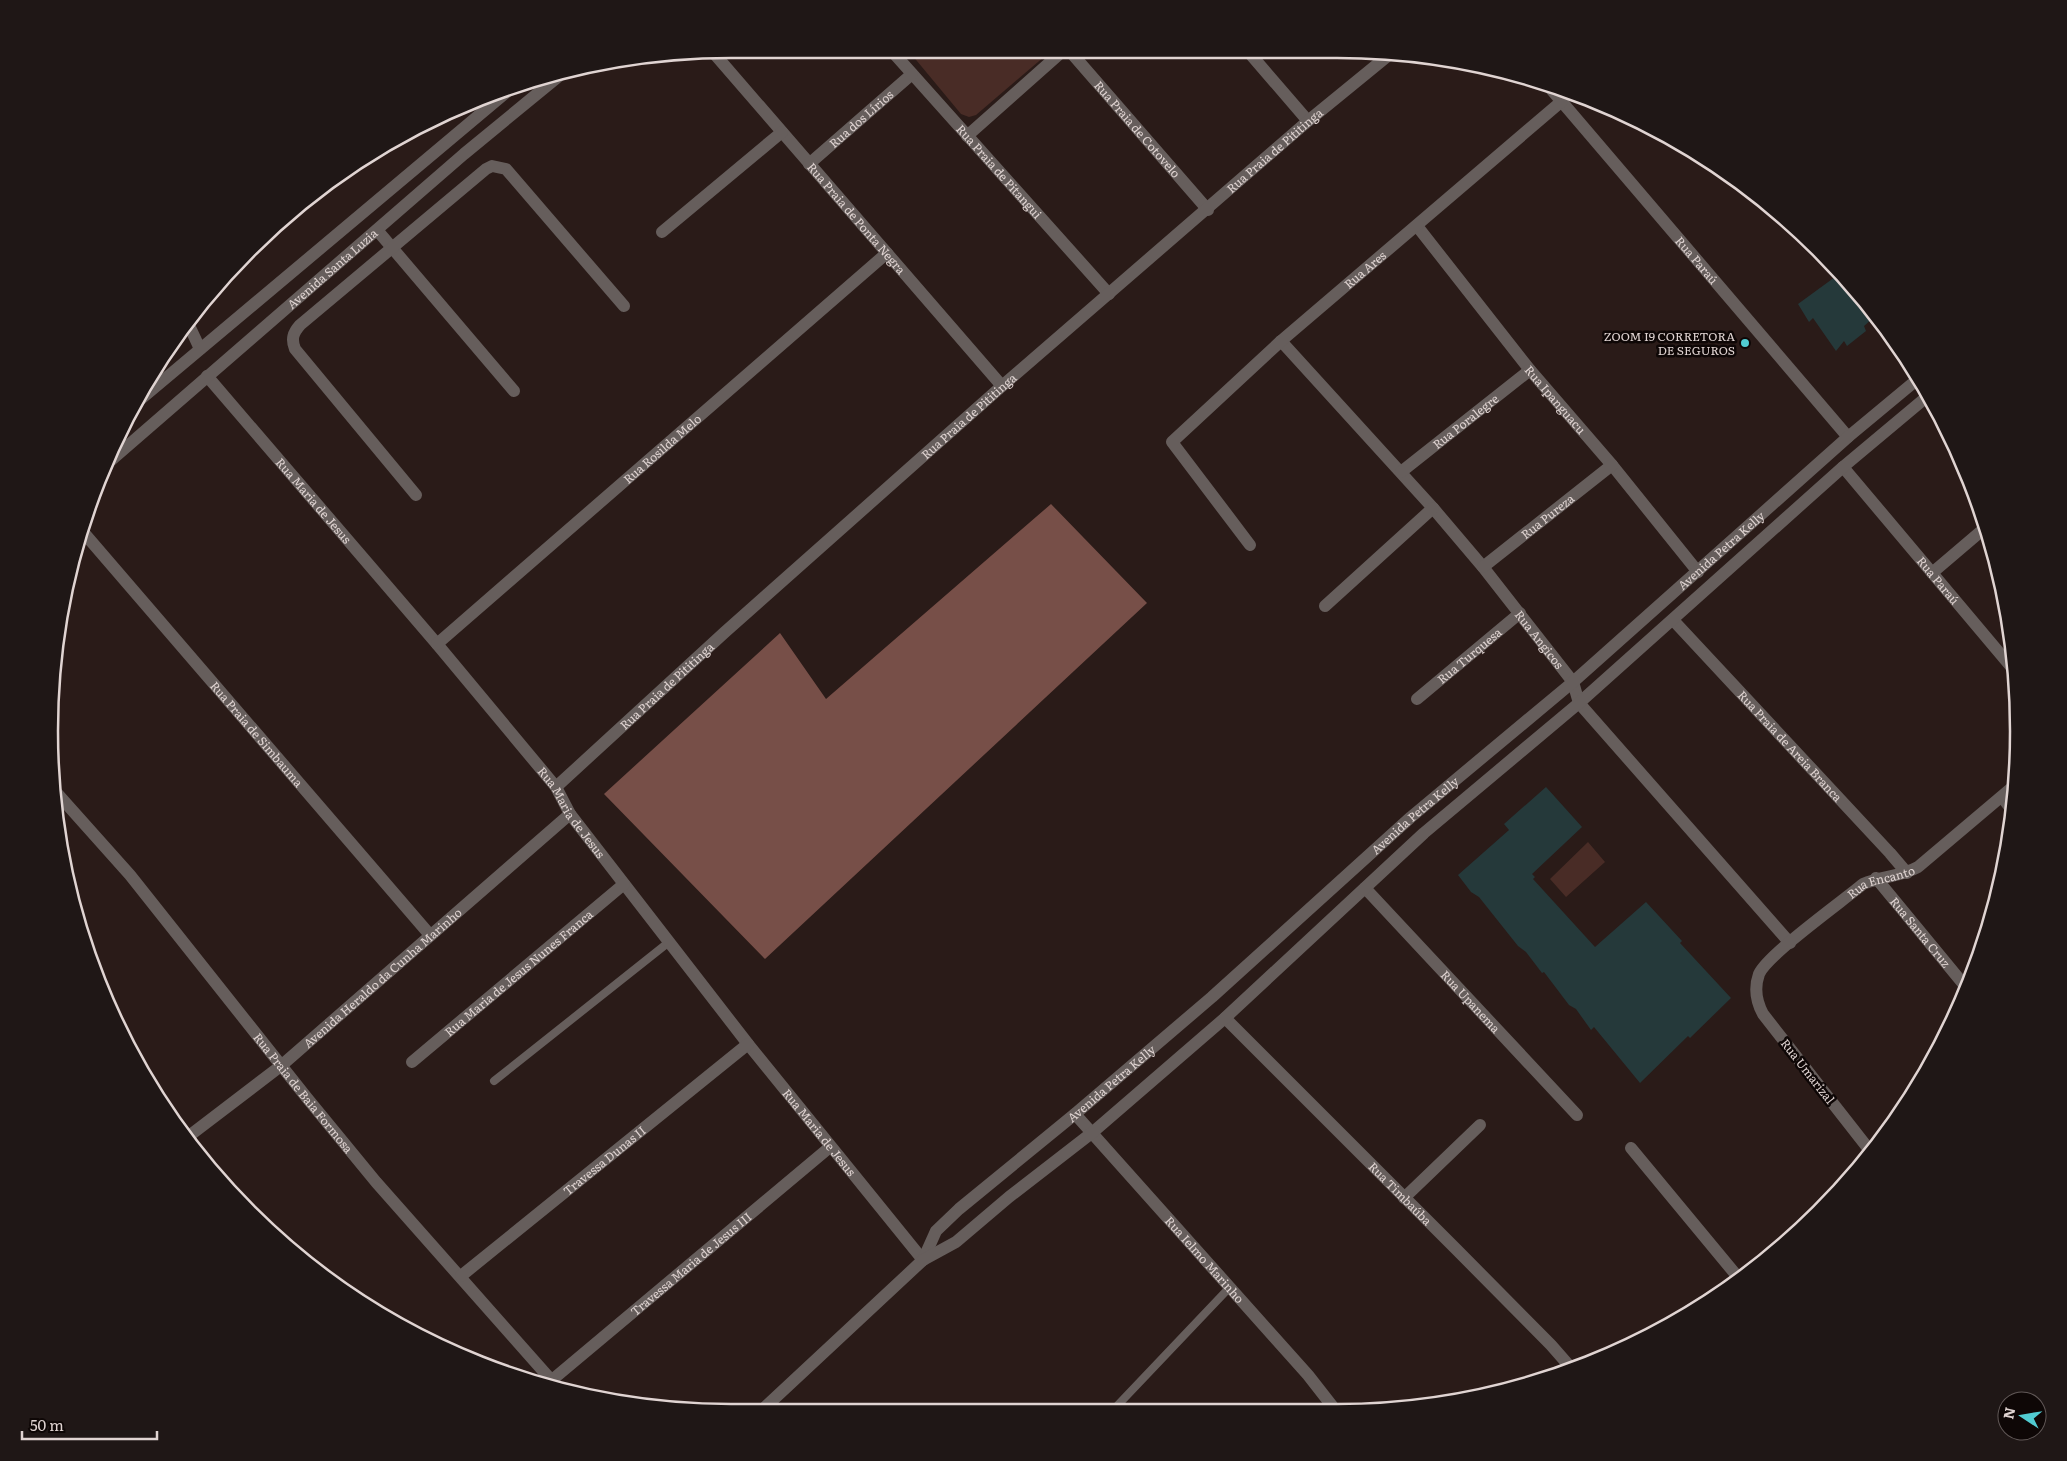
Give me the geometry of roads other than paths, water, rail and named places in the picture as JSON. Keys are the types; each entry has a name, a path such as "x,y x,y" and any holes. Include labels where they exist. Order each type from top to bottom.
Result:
{"street":[{"name":"Rua Praia de Ponta Negra","path":"718,58 1002,386"},
{"name":"Rua Praia de Pitangui","path":"898,58 1108,294"},
{"path":"967,136 1056,58"},
{"name":"Rua Praia de Cotovelo","path":"1074,58 1208,210"},
{"path":"1254,58 1308,121"},
{"name":"Rua Praia de Pititinga","path":"556,787 726,632 1002,386 1208,210 1308,121 1384,59"},
{"name":"Rua dos Lírios","path":"809,164 912,74"},
{"name":"Avenida Santa Luzia","path":"117,455 464,154 551,81"},
{"name":"Rua Paraú","path":"1556,94 1848,437"},
{"name":"Avenida Santa Luzia","path":"149,392 498,99"},
{"name":"Rua Ares","path":"1250,545 1172,442 1281,341 1562,101"},
{"path":"662,232 782,132"},
{"path":"416,495 294,350 292,342 294,333 300,325 486,169 499,166 506,169 624,306"},
{"name":"Rua Ipanguacu","path":"1417,226 1530,370 1612,465 1698,572"},
{"path":"377,230 514,390"},
{"name":"Rua Rosilda Melo","path":"436,644 887,252"},
{"path":"191,330 200,349"},
{"name":"Rua Angicos","path":"1281,341 1401,472 1483,567 1573,682 1579,703 1790,943"},
{"name":"Rua Poralegre","path":"1401,472 1530,370"},
{"name":"Rua Maria de Jesus","path":"207,376 556,787 570,814 748,1044 923,1260"},
{"name":"Avenida Petra Kelly","path":"923,1260 936,1231 959,1209 1075,1114 1219,990 1411,817 1573,682 1848,437 1912,383"},
{"name":"Avenida Petra Kelly","path":"768,1404 923,1260 956,1242 1009,1197 1092,1132 1225,1018 1424,833 1579,703 1843,468 1923,401"},
{"name":"Rua Pureza","path":"1483,567 1612,465"},
{"name":"Rua Paraú","path":"1843,468 2006,660"},
{"path":"1325,606 1433,508"},
{"path":"1932,573 1980,533"},
{"name":"Rua Praia de Simbauma","path":"86,536 430,935"},
{"name":"Rua Turquesa","path":"1417,699 1520,613"},
{"name":"Rua Praia de Areia Branca","path":"1673,620 1890,853 1906,873"},
{"name":"Rua Encanto","path":"1756,986 1760,972 1768,962 1864,884 1876,878 1893,877 1918,867 2006,792"},
{"path":"2002,796 2006,801"},
{"name":"Rua Praia de Baia Formosa","path":"61,798 130,875 371,1175 551,1380"},
{"name":"Avenida Heraldo da Cunha Marinho","path":"192,1133 282,1065 570,814"},
{"name":"Rua Santa Cruz","path":"1876,878 1961,981"},
{"name":"Rua Maria de Jesus Nunes Franca","path":"412,1062 624,884"},
{"name":"Rua Upanema","path":"1365,888 1577,1115"},
{"name":"Rua Umarizal","path":"1756,986 1756,1001 1763,1014 1866,1145"},
{"name":"Rua Timbaúba","path":"1225,1018 1567,1363"},
{"name":"Travessa Dunas II","path":"461,1276 748,1044"},
{"name":"Rua Ielmo Marinho","path":"1075,1114 1308,1375 1330,1404"},
{"path":"1404,1198 1480,1125"},
{"name":"Travessa Maria de Jesus III","path":"560,1382 830,1147"},
{"path":"1631,1148 1734,1273"}],"lane":[{"path":"494,1081 669,942"},
{"path":"1118,1404 1230,1287"}],"place":[{"name":"ZOOM I9 CORRETORA DE SEGUROS","path":"1745,343"}]}
